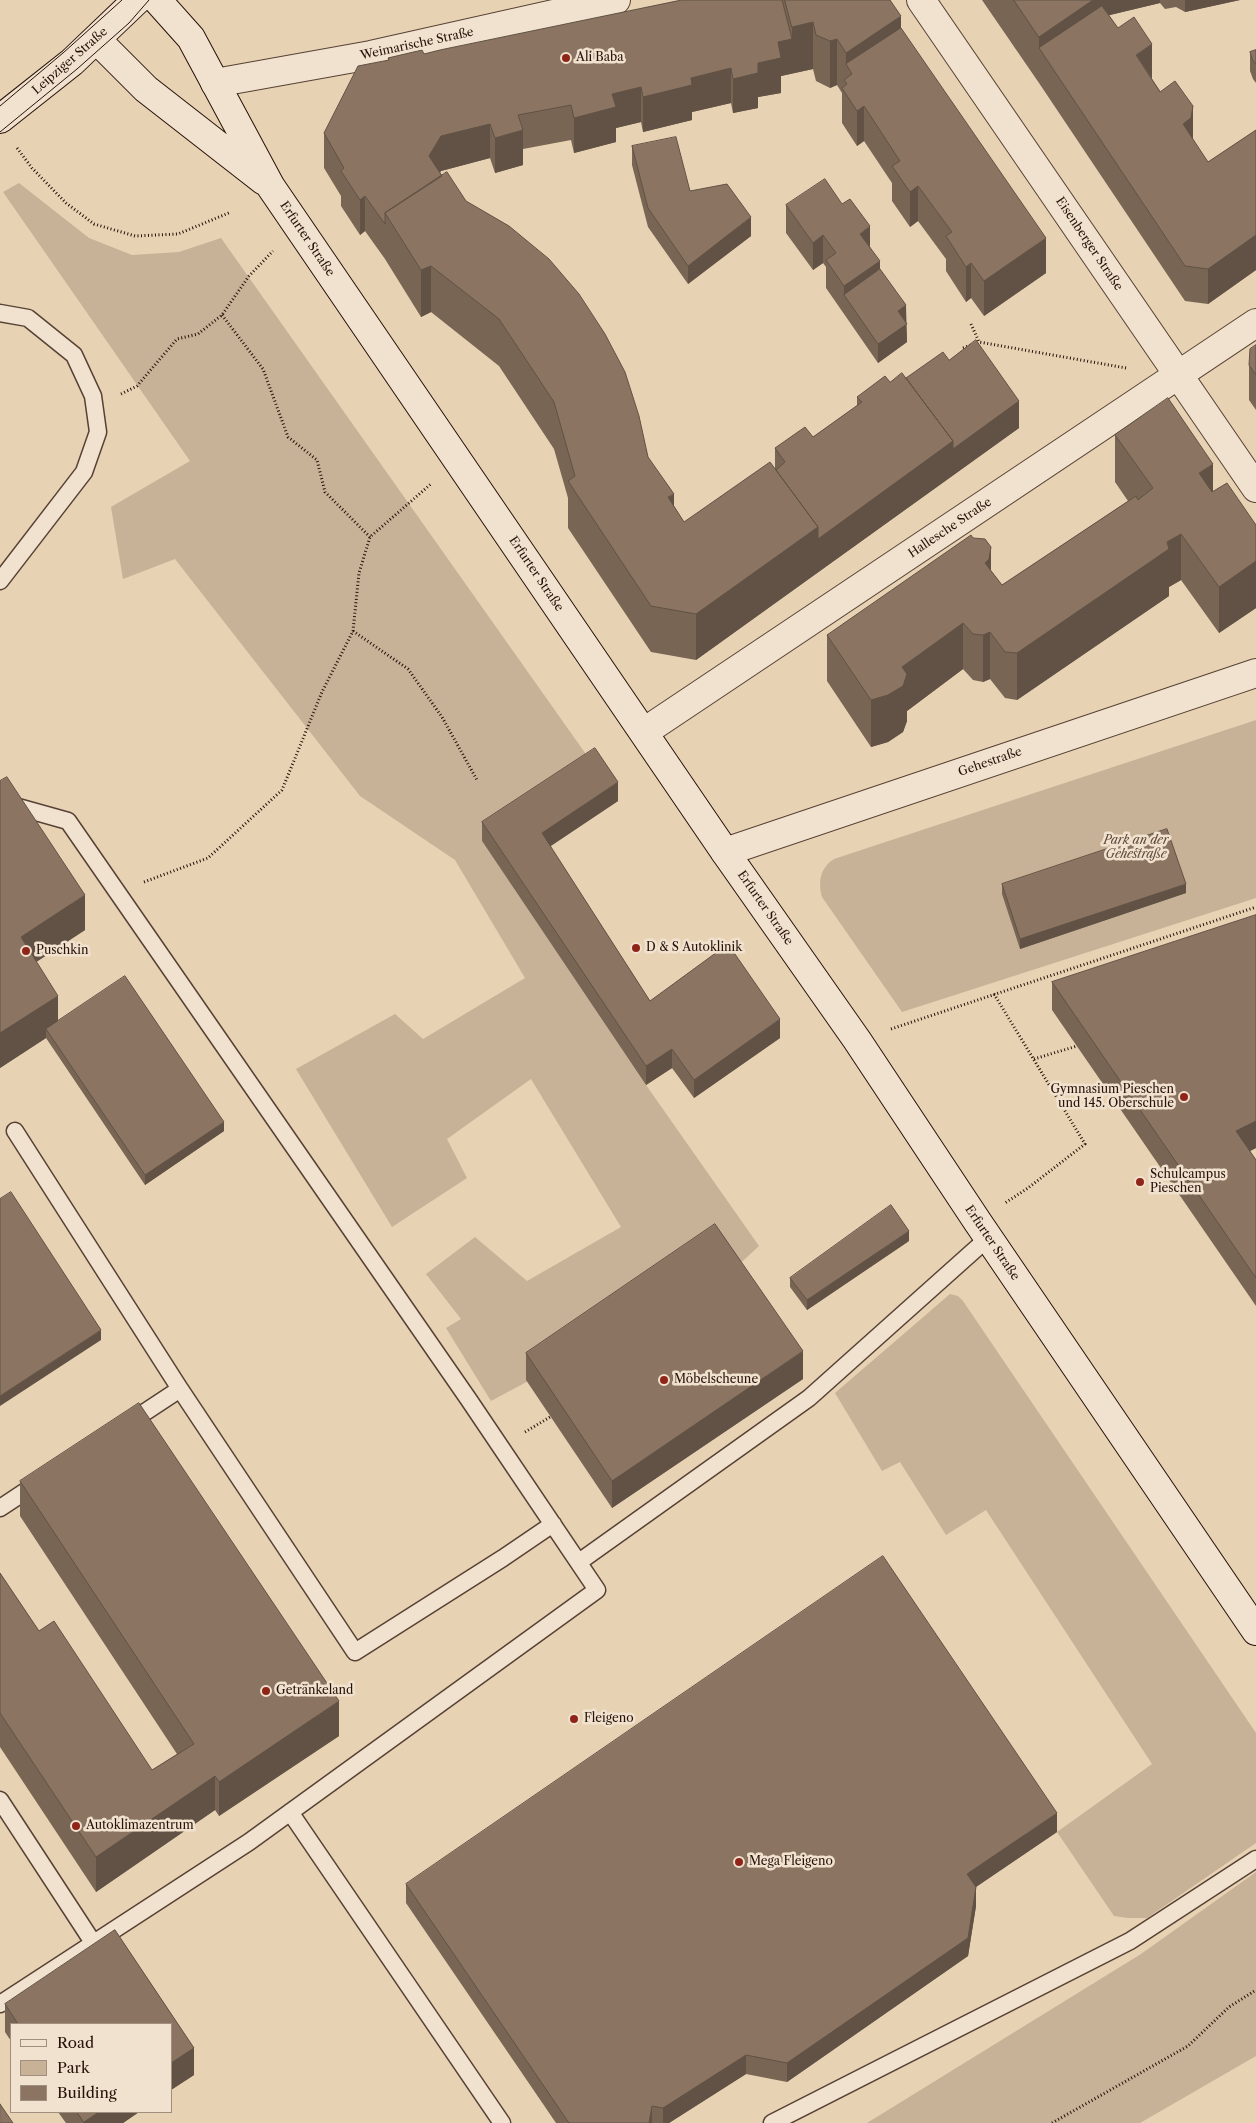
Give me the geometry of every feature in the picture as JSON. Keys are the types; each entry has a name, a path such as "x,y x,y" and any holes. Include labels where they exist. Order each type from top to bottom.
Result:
{"street":[{"name":"Leipziger Straße","path":"0,119 98,40 137,0"},
{"name":"Erfurter Straße","path":"158,0 191,38 271,187 725,852 857,1040 982,1230 1256,1631"},
{"name":"Weimarische Straße","path":"216,83 372,55 616,0"},
{"name":"Eisenberger Straße","path":"922,0 1256,488"},
{"name":"Erfurter Straße","path":"98,40 146,89 271,187"},
{"name":"Hallesche Straße","path":"644,732 1256,323"},
{"name":"Gehestraße","path":"725,852 1256,673"}],"lane":[{"path":"0,313 28,318 74,355 93,396 98,432 84,472 0,581"},
{"path":"0,802 68,821 597,1590 240,1847 0,2004"},
{"path":"15,1131 180,1389 355,1652 553,1524"},
{"path":"578,1562 809,1398 982,1230"},
{"path":"114,1432 180,1389"},
{"path":"0,1508 49,1476"},
{"path":"0,1800 94,1944"},
{"path":"290,1812 502,2123"},
{"path":"772,2123 1130,1942 1256,1859"}],"path":[{"path":"13,144 32,168 66,203 94,224 135,236 178,234 231,212"},
{"path":"95,408 137,386 177,339 198,334 222,315 249,276 298,226"},
{"path":"222,315 263,369 288,437 317,460 325,492 370,537"},
{"path":"971,324 979,342"},
{"path":"963,348 979,342 1106,365 1179,375"},
{"path":"118,892 208,858 282,790 322,692 353,631 359,573 370,537 458,460"},
{"path":"353,631 408,669 442,717 477,780"},
{"path":"857,1040 1256,907"},
{"path":"982,1230 1028,1188 1084,1144 994,994"},
{"path":"1034,1059 1077,1046"},
{"path":"1052,2123 1188,2046 1229,2007 1256,1990"}],"green space":[{"path":"19,183 89,238 132,255 179,252 221,238 595,767 482,841 646,1085 759,1246 730,1273 491,1401 446,1328 461,1319 426,1274 475,1237 527,1281 621,1227 531,1079 447,1139 467,1178 392,1227 296,1069 395,1014 423,1039 525,978 455,860 360,796 175,559 123,579 111,507 190,461 3,192"},
{"name":"Park an der Gehestraße","path":"1256,720 1256,898 902,1012 822,897 821,876 829,863 834,859"},
{"path":"950,1294 958,1296 963,1301 1256,1733 1256,1843 1147,1918 1114,1916 1057,1832 1152,1764 986,1510 946,1535 900,1462 882,1471 835,1393"},
{"path":"1256,1872 1256,2056 1140,2123 867,2123 1141,1954"}],"building":[{"path":"682,0 782,0 792,39 778,42 781,58 758,63 758,73 733,79 731,68 691,78 692,85 643,97 641,87 612,94 616,107 574,118 571,105 518,115 523,130 495,138 490,124 441,136 429,156 442,176 385,213 385,224 365,196 360,200 341,171 344,168 324,133 358,66 389,60 388,58 422,50 424,54"},
{"path":"785,0 890,0 901,16 846,53 837,39 830,41 816,35 813,22 792,27"},
{"path":"1014,0 1093,0 1039,37"},
{"path":"1102,6 1118,28 1134,17 1152,44 1136,55 1160,92 1175,81 1193,106 1191,118 1183,124 1208,162 1256,130 1256,235 1208,269 1185,266 1039,48"},
{"path":"901,28 1046,238 984,281 971,263 966,267 946,236 952,232 918,186 910,192 892,166 900,161 864,106 857,111 842,88 847,84 844,80 852,74 846,64"},
{"path":"1256,50 1256,64 1250,52"},
{"path":"676,137 690,191 727,184 751,217 688,266 648,208 632,146"},
{"path":"447,172 466,201 509,226 549,259 579,294 605,334 625,372 639,416 648,457 674,494 668,497 684,522 770,462 818,527 696,614 651,606 568,481 575,476 554,402 499,319 431,266 421,270 385,213"},
{"path":"825,179 842,204 850,199 870,226 860,234 880,261 844,286 826,260 836,253 823,235 813,243 786,205"},
{"path":"880,269 906,305 898,311 907,324 878,344 844,295"},
{"path":"976,340 1019,401 953,449 953,441 906,378 943,352 949,360"},
{"path":"1256,345 1256,375 1249,365 1250,349"},
{"path":"902,373 953,441 818,539 818,527 776,470 785,462 775,448 805,427 813,437 862,402 857,397 885,376 890,382"},
{"path":"1168,398 1213,464 1199,473 1212,492 1227,483 1256,525 1256,561 1219,587 1181,534 1167,542 1169,549 1017,653 1005,652 990,632 983,635 973,634 963,623 902,667 907,674 903,686 888,695 871,700 827,635 971,535 973,538 985,539 991,547 989,559 985,563 1002,585 1136,496 1138,500 1153,488 1115,435"},
{"path":"595,748 618,782 542,833 650,1001 728,944 780,1019 694,1080 672,1049 646,1066 482,822"},
{"name":"Puschkin","path":"7,777 85,895 21,937 58,996 0,1033 0,781"},
{"path":"1167,829 1186,884 1020,939 1002,884"},
{"name":"Gymnasium Pieschen und 145. Oberschule","path":"1256,915 1256,1121 1236,1131 1256,1160 1256,1278 1052,982"},
{"path":"125,976 224,1122 145,1175 46,1029"},
{"path":"11,1192 101,1330 0,1396 0,1199"},
{"path":"891,1205 909,1231 807,1300 790,1278"},
{"name":"Möbelscheune","path":"715,1224 803,1351 612,1481 526,1353"},
{"path":"139,1403 339,1701 219,1782 215,1776 96,1857 0,1713 0,1573 39,1631 54,1621 152,1770 194,1744 20,1481"},
{"name":"Mega Fleigeno","path":"883,1556 1057,1813 967,1874 976,1887 968,1938 787,2063 746,2055 663,2108 652,2106 649,2123 569,2123 406,1884"},
{"path":"115,1930 194,2048 172,2062 172,2023 17,2023 5,2004"},
{"path":"0,2104 13,2123 0,2123"},
{"path":"78,2113 98,2113 84,2122"}],"tram line":[{"path":"0,106 122,0"},
{"path":"0,132 77,69 129,23 149,0"}],"place":[{"name":"Ali Baba","path":"566,58"},
{"name":"D & S Autoklinik","path":"636,948"},
{"name":"Puschkin","path":"26,951"},
{"name":"Gymnasium Pieschen und 145. Oberschule","path":"1184,1097"},
{"name":"Schulcampus Pieschen","path":"1140,1182"},
{"name":"Möbelscheune","path":"664,1380"},
{"name":"Getränkeland","path":"266,1691"},
{"name":"Fleigeno","path":"574,1719"},
{"name":"Autoklimazentrum","path":"76,1826"},
{"name":"Mega Fleigeno","path":"739,1862"}]}
